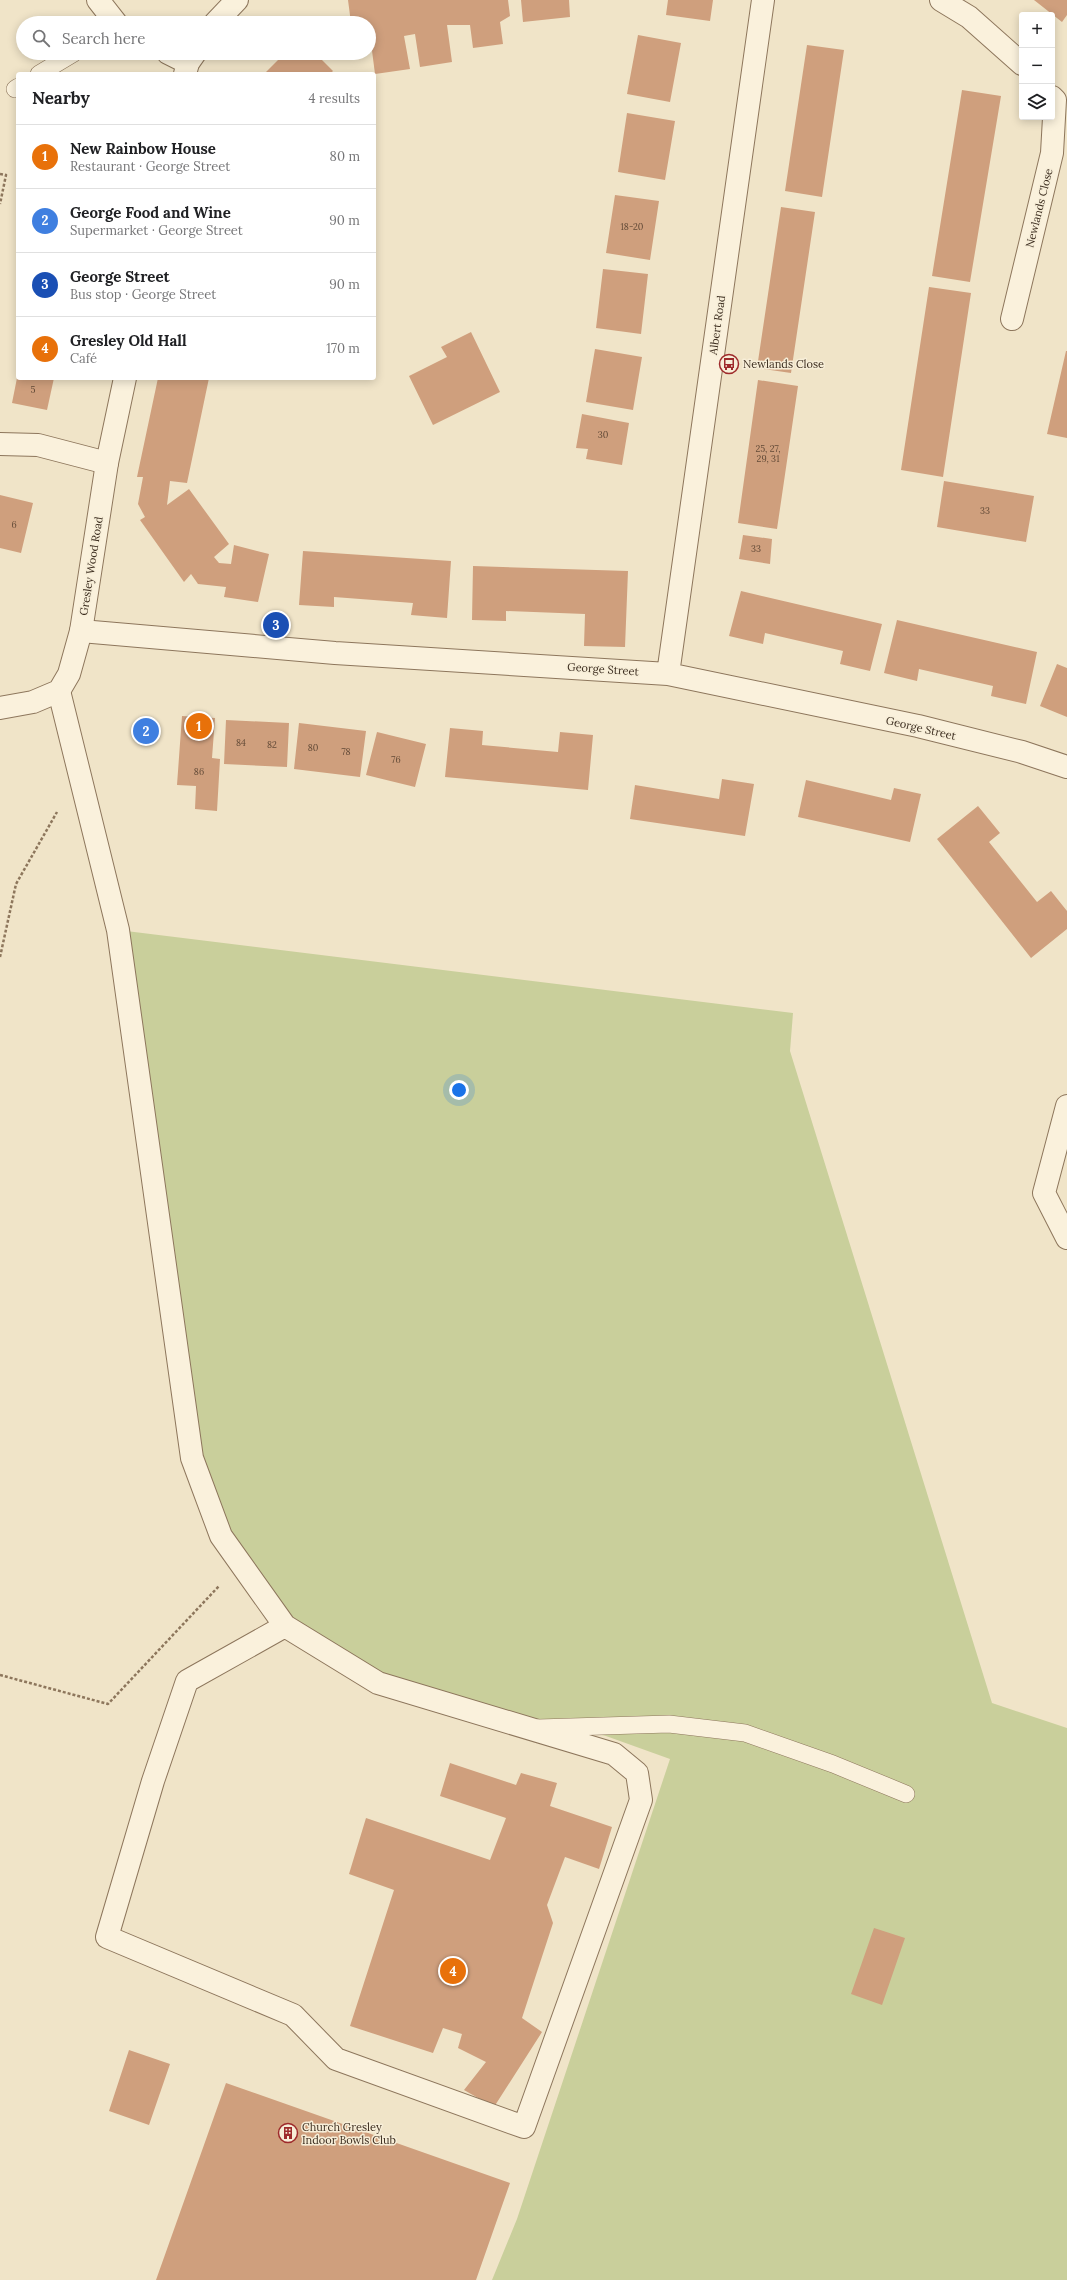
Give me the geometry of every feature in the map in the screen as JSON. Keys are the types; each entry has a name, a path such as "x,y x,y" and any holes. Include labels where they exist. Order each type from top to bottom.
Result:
{"street":[{"path":"98,0 111,16"},
{"path":"220,16 237,0"},
{"name":"Albert Road","path":"668,674 763,0"},
{"path":"942,0 969,17 1019,61"},
{"name":"Newlands Close","path":"1012,319 1052,153 1054,120"},
{"name":"Gresley Wood Road","path":"59,690 69,674 81,631 107,463 125,380"},
{"path":"0,444 38,446 107,463"},
{"name":"George Street","path":"81,631 335,653 668,674 918,726 1022,752 1067,767"},
{"path":"0,708 33,702 59,690 118,930 192,1458 220,1536 284,1626 378,1683 614,1754 637,1773 640,1800 524,2127 336,2059 293,2015 107,1937 153,1781 187,1681 284,1626"},
{"path":"1067,1106 1044,1193 1067,1238"}],"lane":[{"path":"43,72 63,60"},
{"path":"527,1728 669,1724 744,1733 833,1764 906,1794"}],"path":[{"path":"0,174 6,175 0,204"},
{"path":"0,957 16,884 80,774"},
{"path":"0,1675 108,1704 240,1563"}],"green space":[{"path":"118,930 793,1013 790,1051 992,1703 1067,1728 1067,2280 492,2280 517,2219 670,1759 606,1736 378,1683 285,1626 240,1563 192,1458"}],"building":[{"path":"348,0 508,0 510,16 500,22 503,44 473,48 470,25 447,25 452,62 420,67 415,34 404,36 410,69 376,74 373,60 376,60 376,16 350,16"},
{"path":"521,0 569,0 570,17 523,22"},
{"path":"668,0 713,0 710,21 666,15"},
{"path":"1034,0 1067,0 1067,15 1062,22 1055,16 1055,12 1049,12"},
{"path":"638,35 681,43 670,102 627,94"},
{"path":"807,45 844,50 822,197 785,191"},
{"path":"278,60 322,60 333,71 332,72 266,72"},
{"path":"962,90 1001,96 970,282 932,276"},
{"path":"627,113 675,121 665,180 618,172"},
{"path":"615,195 659,201 650,260 606,253"},
{"path":"781,207 815,212 791,373 757,368"},
{"path":"603,269 648,274 641,334 596,328"},
{"path":"929,287 971,293 943,477 901,470"},
{"path":"471,332 500,392 433,425 409,376 447,357 441,347"},
{"path":"595,349 642,357 633,410 586,402"},
{"path":"1067,351 1067,438 1047,434"},
{"path":"17,380 54,380 47,410 12,403"},
{"path":"158,380 209,380 187,483 170,481 167,505 189,489 229,544 214,557 219,563 231,564 234,545 269,554 258,602 224,597 226,587 198,584 191,574 184,582 140,520 145,517 138,504 143,477 137,477"},
{"path":"758,380 798,386 777,529 738,523"},
{"path":"582,414 629,423 622,465 586,459 588,449 576,448"},
{"path":"944,481 1034,496 1026,542 937,527"},
{"path":"0,495 33,503 21,553 0,548"},
{"path":"743,535 772,539 770,564 739,559"},
{"path":"303,551 451,561 447,618 411,615 413,603 334,597 334,607 299,605"},
{"path":"473,566 628,571 625,647 584,646 585,614 506,611 506,621 472,620"},
{"path":"741,591 882,624 870,671 840,664 843,651 765,633 763,644 729,636"},
{"path":"897,620 1037,652 1026,704 991,696 993,686 919,669 917,681 884,673"},
{"path":"1057,664 1067,668 1067,717 1040,706"},
{"path":"182,716 215,718 212,758 220,759 217,811 195,809 196,786 177,785"},
{"path":"226,720 289,723 287,767 224,764"},
{"path":"299,723 366,731 360,777 294,769"},
{"path":"450,728 483,731 482,745 558,752 560,732 593,735 588,790 445,777"},
{"path":"377,732 426,744 415,787 366,775"},
{"path":"722,779 754,784 745,836 630,819 635,785 719,799"},
{"path":"806,780 891,800 894,788 921,794 910,842 798,817"},
{"path":"978,806 1000,833 989,842 1037,902 1051,891 1067,911 1067,929 1031,958 937,839"},
{"path":"450,1763 516,1785 521,1773 557,1783 550,1806 612,1827 599,1869 565,1857 547,1905 553,1923 522,2018 542,2032 494,2107 464,2090 486,2062 458,2048 462,2034 443,2028 433,2053 350,2026 394,1890 349,1874 366,1818 490,1860 506,1818 440,1796"},
{"path":"874,1928 905,1938 882,2005 851,1994"},
{"path":"129,2050 170,2064 149,2125 109,2111"},
{"name":"Church Gresley Indoor Bowls Club","path":"226,2083 510,2183 476,2280 156,2280"}],"place":[{"name":"Newlands Close","path":"729,364"},
{"name":"George Street","path":"276,625"},
{"name":"New Rainbow House","path":"199,726"},
{"name":"George Food and Wine","path":"146,731"},
{"name":"Gresley Old Hall","path":"453,1971"},
{"name":"Church Gresley Indoor Bowls Club","path":"288,2133"}]}
